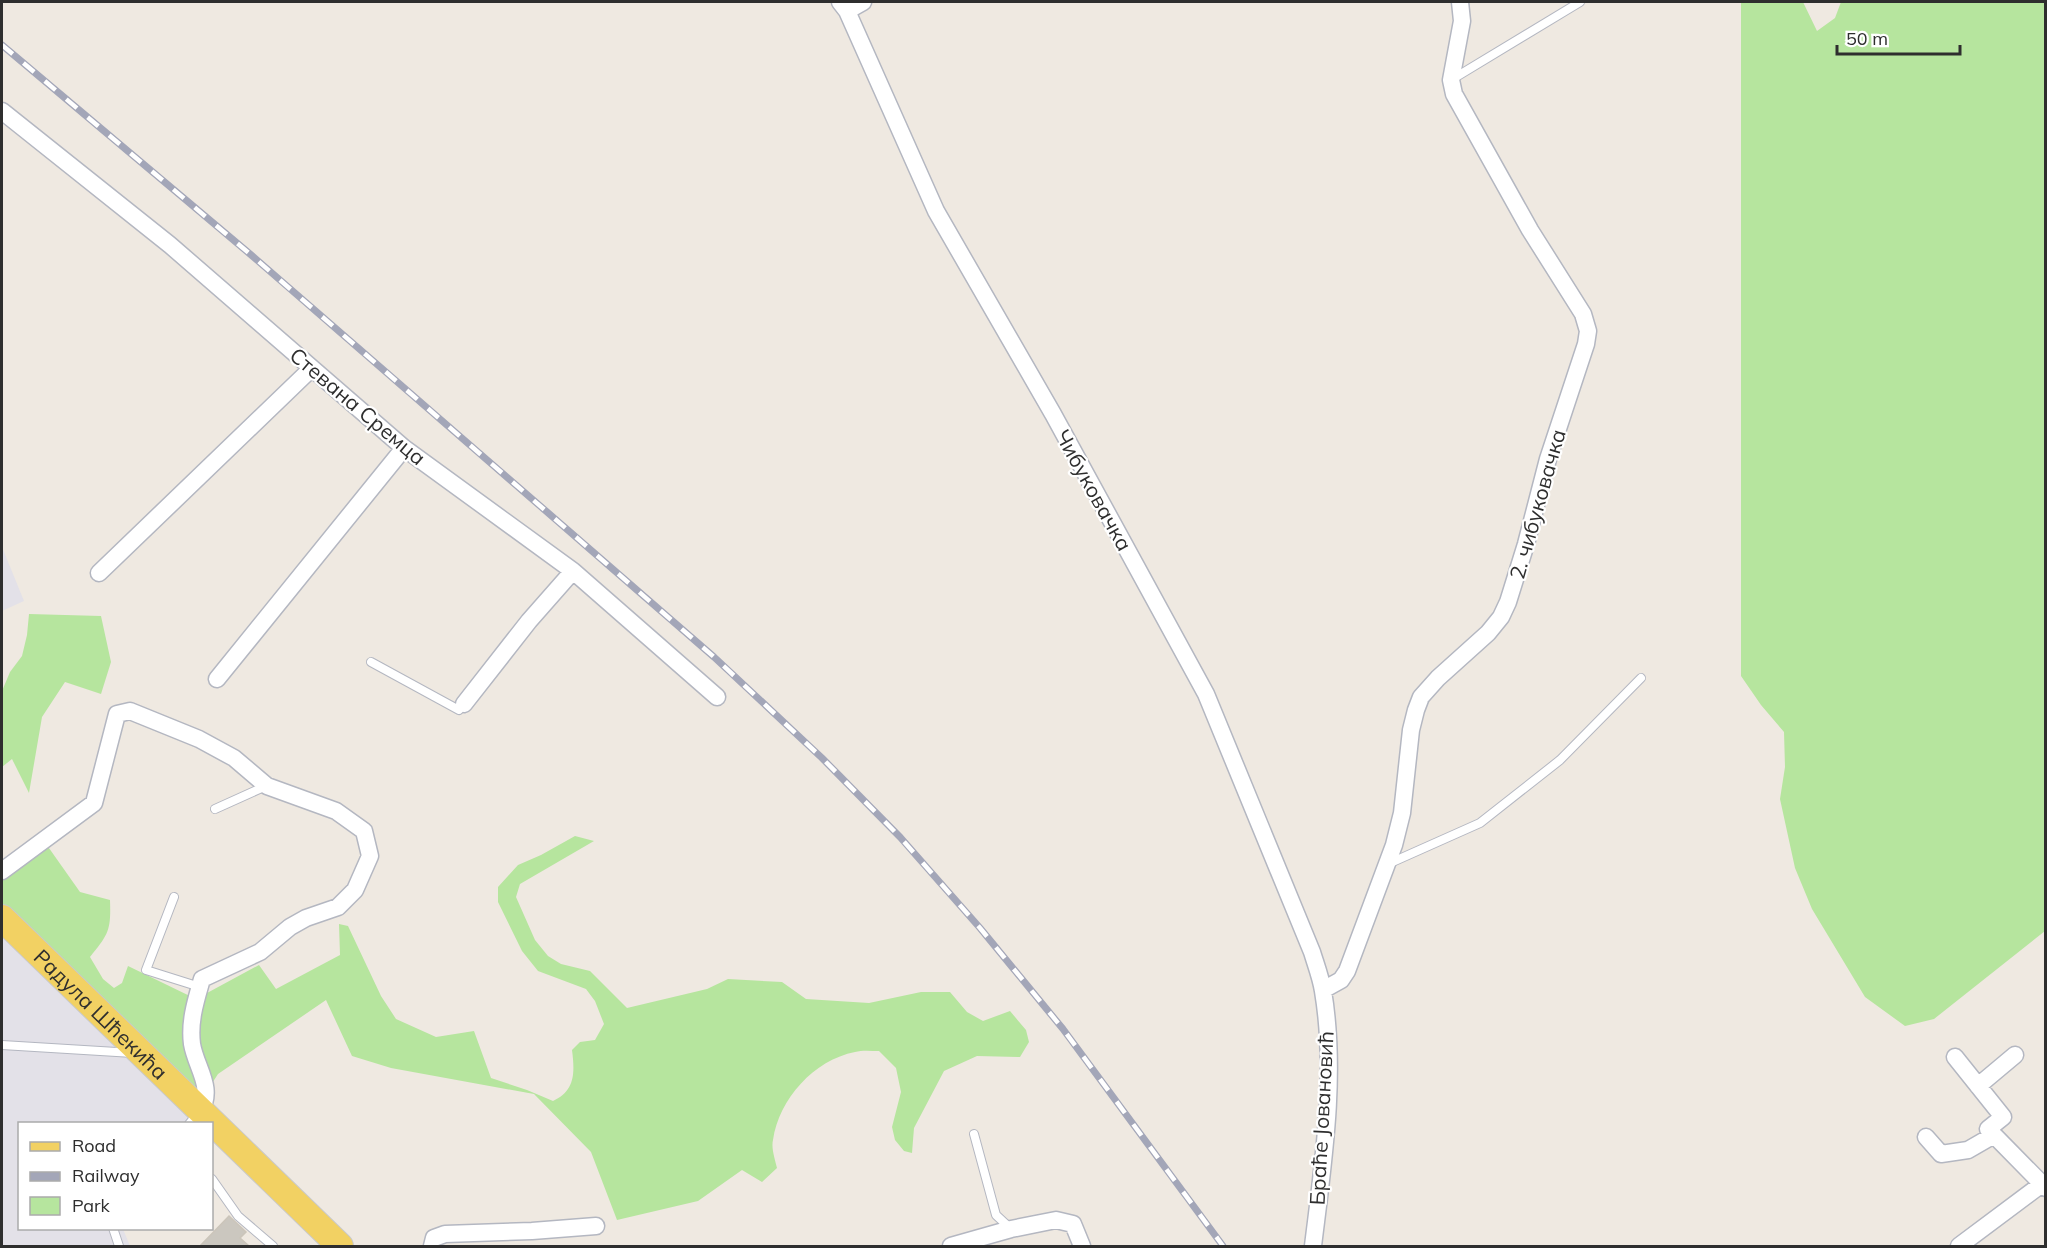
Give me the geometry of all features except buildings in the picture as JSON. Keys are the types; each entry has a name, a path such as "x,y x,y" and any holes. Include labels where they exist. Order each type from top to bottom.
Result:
{"main road":[{"name":"Радула Шћекића","path":"2,918 141,1054 202,1122"},
{"name":"Радула Шћекића","path":"213,1132 340,1246"}],"street":[{"path":"843,6 863,2"},
{"path":"1451,80 1462,21 1460,2"},
{"name":"Чибуковачка","path":"843,6 936,211 1053,414 1206,694 1312,952 1323,990"},
{"name":"2. чибуковачка","path":"1323,990 1341,980 1347,971 1387,865 1402,813 1412,730 1421,697 1438,678 1488,633 1501,618 1508,602 1548,459 1582,362 1588,332 1583,314 1530,230 1454,94 1451,80"},
{"name":"Стевана Сремца","path":"2,111 170,245 404,448 573,571 717,697"},
{"path":"99,573 312,368"},
{"path":"217,679 404,448"},
{"path":"464,704 529,621 573,571"},
{"path":"2,871 94,803 117,714 130,711 234,758 267,786 336,811 364,831 370,856 355,890 338,908 306,918 290,927 260,952 202,979 200,987"},
{"name":"Радула Шћекића","path":"200,987 192,1014 192,1034 194,1052 207,1091 203,1122"},
{"name":"Браће Јовановић","path":"1313,1246 1323,1156 1328,1077 1323,990"},
{"path":"1978,1086 2015,1055"},
{"path":"1955,1057 2002,1117 1988,1129 2044,1186 1959,1246"},
{"path":"1926,1137 1941,1154 1968,1150 1994,1135"},
{"path":"951,1246 1011,1229 1056,1220 1073,1224 1083,1246"},
{"path":"432,1246 434,1238 445,1234 596,1226"}],"lane":[{"path":"1451,80 1580,2"},
{"path":"370,662 459,710 464,704"},
{"path":"1387,865 1480,823 1560,760 1641,678"},
{"path":"215,808 267,786"},
{"path":"174,897 146,970 200,987"},
{"path":"2,1045 141,1054"},
{"path":"974,1134 996,1215 1011,1229"},
{"path":"213,1181 238,1220 273,1246"},
{"path":"114,1230 119,1246"}],"shaded area":[{"path":"2,547 24,601 2,611"},
{"path":"2,913 200,1112 190,1122 18,1122 18,1230 123,1230 130,1246 2,1246"}],"green space":[{"path":"1741,2 1803,2 1817,31 1835,18 1841,2 2045,2 2045,931 1934,1019 1905,1026 1865,997 1812,909 1795,868 1780,799 1785,767 1784,732 1741,676"},
{"path":"29,614 101,616 111,662 101,694 65,682 42,717 29,793 12,759 2,767 2,691 10,672 22,656"},
{"path":"575,836 594,841 520,884 516,897 535,940 548,956 561,964 590,971 627,1008 707,989 728,979 782,982 806,999 869,1003 921,992 950,992 967,1012 983,1021 1010,1011 1026,1030 1029,1042 1020,1057 977,1056 944,1071 914,1128 912,1153 904,1151 895,1140 892,1127 901,1092 896,1068 879,1051 858,1051 840,1056 813,1073 791,1096 783,1110 773,1140 777,1168 762,1182 742,1170 698,1201 617,1220 591,1152 534,1094 391,1068 352,1056 326,1000 218,1074 207,1091 206,1100 2,918 2,879 44,841 80,892 110,900 107,931 90,957 103,979 114,988 122,983 128,966 196,999 259,965 276,989 340,955 339,924 348,926 381,996 396,1019 436,1037 474,1031 491,1078 553,1101 566,1092 572,1080 572,1050 580,1042 595,1040 604,1024 595,1001 586,989 538,971 522,951 498,902 498,887 518,865"}],"railway":[{"path":"2,45 250,254 714,657 822,758 900,837 980,928 1063,1029 1223,1246"}]}
